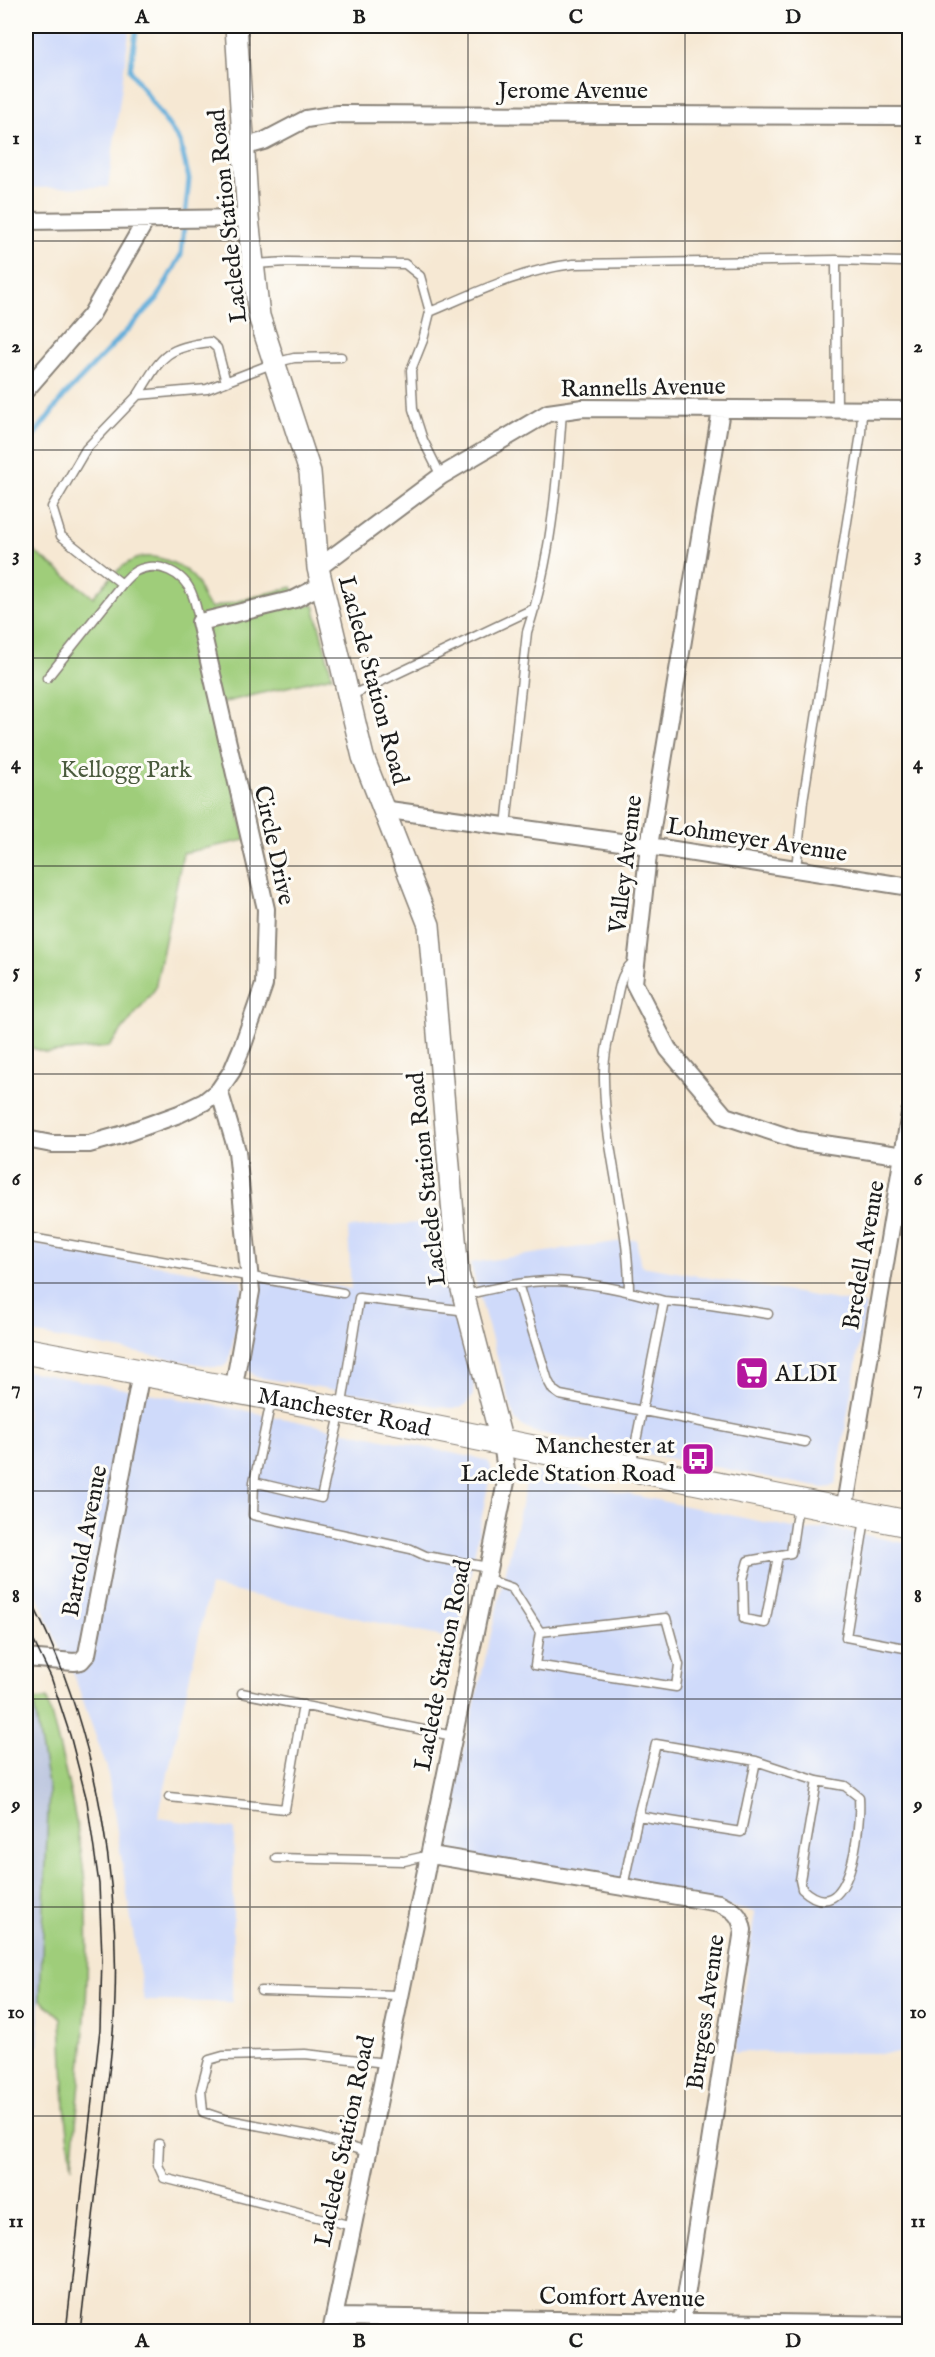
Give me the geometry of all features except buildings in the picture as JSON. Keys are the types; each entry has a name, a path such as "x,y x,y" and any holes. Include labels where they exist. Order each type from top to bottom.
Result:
{"main road":[{"name":"Manchester Road","path":"26,1351 341,1410 909,1524"}],"street":[{"name":"Laclede Station Road","path":"236,26 248,218 259,316 310,472 320,577 363,757 429,926 458,1274 502,1443 507,1477 333,2324"},
{"name":"Jerome Avenue","path":"243,147 264,141 306,119 338,114 909,117"},
{"path":"26,221 248,218"},
{"path":"26,390 91,315 146,220"},
{"name":"Rannells Avenue","path":"200,622 295,599 441,476 548,413 583,408 909,410"},
{"name":"Valley Avenue","path":"721,410 649,846 634,983 668,1049 725,1116 797,1140 904,1156"},
{"name":"Circle Drive","path":"200,622 266,909 264,985 232,1071 219,1090"},
{"name":"Lohmeyer Avenue","path":"382,809 649,846 909,887"},
{"path":"26,1139 52,1144 89,1144 179,1114 204,1102 219,1090 237,1151 251,1291 233,1391"},
{"name":"Bredell Avenue","path":"855,1513 909,1113"},
{"name":"Bartold Avenue","path":"26,1658 74,1662 81,1661 87,1654 141,1373"},
{"name":"Burgess Avenue","path":"431,1855 719,1903 740,1917 743,1930 682,2322"},
{"name":"Comfort Avenue","path":"333,2324 682,2322 909,2325"}],"lane":[{"path":"836,260 837,410"},
{"path":"430,312 520,274 546,267 573,264 645,261 901,262 909,260"},
{"path":"253,264 288,262 405,264 420,276 430,312 423,340 411,370 413,409 423,440 441,476"},
{"path":"122,584 61,536 52,507 86,449 138,395 162,356 186,345 210,342 217,348 226,382"},
{"path":"138,395 207,389 274,363 294,358 341,357"},
{"path":"796,869 803,801 861,433 862,410"},
{"path":"506,826 527,632 536,608 550,545 562,411"},
{"path":"47,678 135,571 161,567 185,581 192,593 200,622"},
{"path":"347,697 536,608"},
{"path":"629,1291 628,1245 610,1154 604,1080 605,1054 619,988 624,971 637,959"},
{"path":"26,1237 343,1293"},
{"path":"254,1482 321,1498 341,1410 359,1299 466,1303 518,1284 550,1281 600,1285 664,1301 711,1305 768,1314"},
{"path":"518,1284 548,1381 553,1390 560,1395 805,1442"},
{"path":"631,1469 664,1301"},
{"path":"271,1398 254,1482 253,1515 411,1549 426,1556 487,1573 512,1588 540,1632 535,1665 676,1687 679,1665 666,1618 540,1632"},
{"path":"778,1556 765,1623 744,1619 743,1579 748,1561 791,1553 798,1502"},
{"path":"855,1513 846,1637 909,1649"},
{"path":"242,1693 453,1736"},
{"path":"169,1797 285,1809 303,1705"},
{"path":"623,1887 656,1744 756,1761 817,1781 845,1786 858,1797 860,1817 845,1886 837,1896 827,1899 809,1896 802,1889 800,1880 817,1781"},
{"path":"638,1816 741,1832 756,1761"},
{"path":"276,1858 404,1861 431,1855"},
{"path":"261,1991 400,1995"},
{"path":"368,2152 314,2136 224,2119 203,2112 201,2090 209,2060 223,2056 305,2054 386,2063"},
{"path":"159,2144 158,2165 164,2178 352,2226"}],"shaded area":[{"path":"26,26 130,26 108,187 26,188"},
{"path":"445,1221 448,1298 474,1381 473,1395 467,1404 460,1408 448,1408 256,1377 245,1367 260,1293 259,1273 351,1289 348,1228"},
{"path":"636,1239 641,1266 866,1305 836,1484 823,1488 534,1432 515,1420 470,1263"},
{"path":"26,1242 242,1280 243,1289 229,1362 223,1367 215,1367 26,1332"},
{"path":"26,1371 247,1411 489,1462 491,1471 457,1640 210,1586 158,1818 234,1829 232,2002 144,2001 107,1768 71,1667 60,1649 26,1569"},
{"path":"533,1472 543,1472 550,1478 807,1531 826,1527 909,1544 909,2053 735,2052 755,1912 446,1855 443,1851 442,1843 528,1476"},
{"path":"28,1668 49,1790 38,2046 26,2045 26,1669"}],"green space":[{"name":"Kellogg Park","path":"26,545 93,597 125,565 145,557 160,558 188,572 196,581 207,605 211,608 292,587 304,606 314,605 332,676 213,705 246,840 183,853 155,989 109,1047 47,1053 26,1046"},
{"path":"47,1699 76,1821 86,1895 86,1997 72,2167 65,2107 61,2018 40,1999 49,1790 33,1700"}],"waterway":[{"path":"26,446 64,396 157,299 181,255 189,179 180,142 130,70 137,26"}],"tram line":[{"path":"26,1590 51,1643 81,1727 102,1817 113,1909 115,1954 113,2030 80,2332"},
{"path":"26,1625 51,1677 70,1735 87,1801 99,1884 102,1957 100,2029 66,2332"}],"place":[{"name":"ALDI","path":"752,1373"},
{"name":"Manchester at Laclede Station Road","path":"698,1459"}]}
